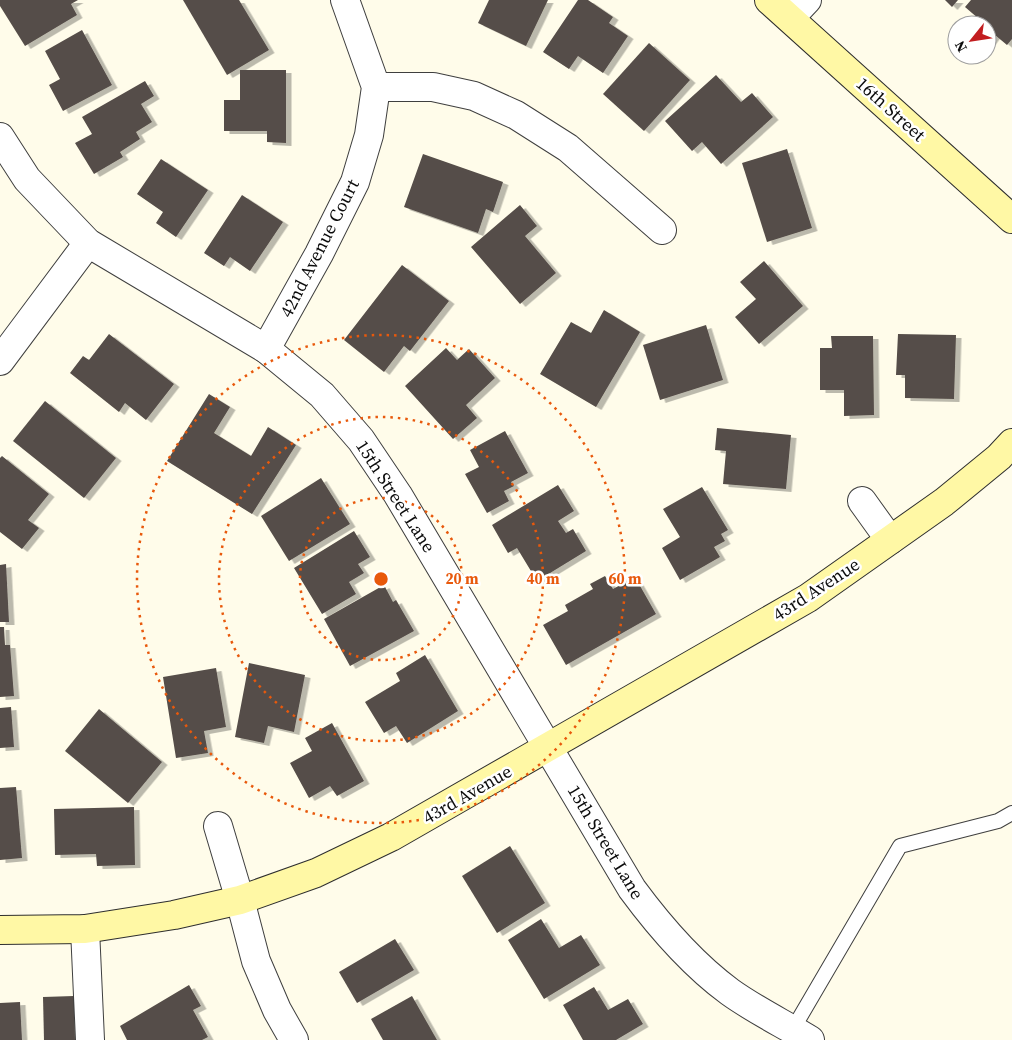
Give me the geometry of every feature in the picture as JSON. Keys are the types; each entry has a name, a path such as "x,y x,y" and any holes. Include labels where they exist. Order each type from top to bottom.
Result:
{"street":[{"name":"42nd Avenue Court","path":"266,349 319,254 355,182 369,135 376,86 346,0"},
{"name":"16th Street","path":"769,0 798,9 1012,219"},
{"path":"376,86 433,87 474,96 516,115 568,148 662,230"},
{"name":"15th Street Lane","path":"0,137 27,179 88,243 266,349 322,395 361,440 398,495 632,889 656,921 703,970 731,992 796,1036"},
{"path":"0,361 88,243"},
{"name":"43rd Avenue","path":"0,930 84,929 174,915 240,900 316,873 391,837 808,598 944,502 999,457 1012,443"},
{"path":"862,501 890,540"},
{"path":"218,826 256,961 277,1010 294,1040"},
{"path":"84,929 90,1040"}],"lane":[{"path":"796,1036 900,846 998,821 1012,813"}],"building":[{"path":"0,0 78,0 71,4 77,15 25,46 0,6"},
{"path":"183,0 239,0 269,50 227,75"},
{"path":"489,0 548,0 526,46 478,23"},
{"path":"578,0 588,0 613,17 609,23 628,36 603,73 578,56 569,69 543,52"},
{"path":"945,0 958,0 952,7"},
{"path":"971,0 1012,0 1012,39 1007,45 997,37 997,15 974,15 965,7"},
{"path":"82,30 112,85 63,111 49,85 60,79 45,51"},
{"path":"649,43 690,80 644,131 603,94"},
{"path":"240,70 286,70 286,143 267,142 267,131 224,131 224,100 240,100"},
{"path":"716,75 741,102 752,93 773,117 721,164 702,142 692,151 665,121"},
{"path":"145,81 154,96 141,104 152,122 136,132 140,139 120,152 123,157 94,174 75,143 92,134 82,117"},
{"path":"787,149 812,228 767,242 742,163"},
{"path":"423,154 503,182 493,212 486,209 478,233 404,207"},
{"path":"161,159 208,190 176,237 156,223 163,212 137,194"},
{"path":"242,195 283,222 250,271 230,257 224,266 204,253"},
{"path":"520,205 537,226 525,236 556,273 520,304 471,247"},
{"path":"764,261 803,306 759,344 735,317 756,299 740,282"},
{"path":"402,265 449,301 410,351 404,346 384,372 344,340"},
{"path":"604,310 640,332 596,407 540,374 571,322 591,333"},
{"path":"706,325 723,380 660,400 643,345"},
{"path":"109,334 174,384 146,420 125,403 119,412 70,373 83,356 89,360"},
{"path":"898,334 956,335 954,399 905,398 905,375 896,375"},
{"path":"831,336 873,336 874,415 844,416 844,390 820,390 820,348 832,348"},
{"path":"446,348 457,360 469,349 495,378 466,405 477,418 453,439 405,386"},
{"path":"209,394 230,407 214,433 251,456 268,427 296,445 252,514 167,461"},
{"path":"45,401 116,458 84,498 13,441"},
{"path":"717,428 791,435 786,489 723,484 726,451 715,450"},
{"path":"505,431 528,473 511,482 514,486 504,491 509,501 487,513 465,474 479,467 470,450"},
{"path":"2,456 49,494 28,520 39,528 22,549 0,532 0,458"},
{"path":"321,478 350,524 289,561 261,516"},
{"path":"558,485 574,511 558,521 566,533 573,529 586,551 537,581 517,548 508,553 492,525"},
{"path":"702,487 728,530 721,534 725,541 714,547 720,557 680,580 662,548 680,537 663,509"},
{"path":"354,531 370,557 358,564 364,573 349,582 356,594 322,614 294,568"},
{"path":"6,564 9,622 0,622 0,565"},
{"path":"605,576 613,589 635,577 656,614 566,665 543,625 568,611 565,605 593,589 590,584"},
{"path":"384,585 393,602 396,600 414,631 350,666 324,619"},
{"path":"0,627 4,627 5,645 10,645 14,696 0,697"},
{"path":"425,655 458,711 407,743 396,726 384,733 365,702 400,681 396,673"},
{"path":"249,663 305,675 294,732 268,726 264,743 235,737"},
{"path":"216,668 226,727 204,731 208,753 176,758 163,677"},
{"path":"11,707 14,747 0,748 0,708"},
{"path":"99,709 162,762 128,803 65,751"},
{"path":"332,723 364,781 337,796 330,786 309,798 290,763 312,751 305,738"},
{"path":"16,787 22,858 0,860 0,788"},
{"path":"134,807 135,865 97,866 96,854 55,855 54,809"},
{"path":"510,846 545,903 497,933 462,876"},
{"path":"541,919 559,948 581,935 600,965 544,999 508,940"},
{"path":"395,939 414,970 357,1003 339,972"},
{"path":"189,985 201,1006 193,1010 208,1037 202,1040 127,1040 120,1026"},
{"path":"594,987 608,1010 628,999 643,1024 616,1040 583,1040 563,1005"},
{"path":"74,996 75,1040 44,1040 43,997"},
{"path":"412,996 437,1040 383,1040 371,1019"},
{"path":"20,1002 22,1040 0,1040 0,1003"}]}
